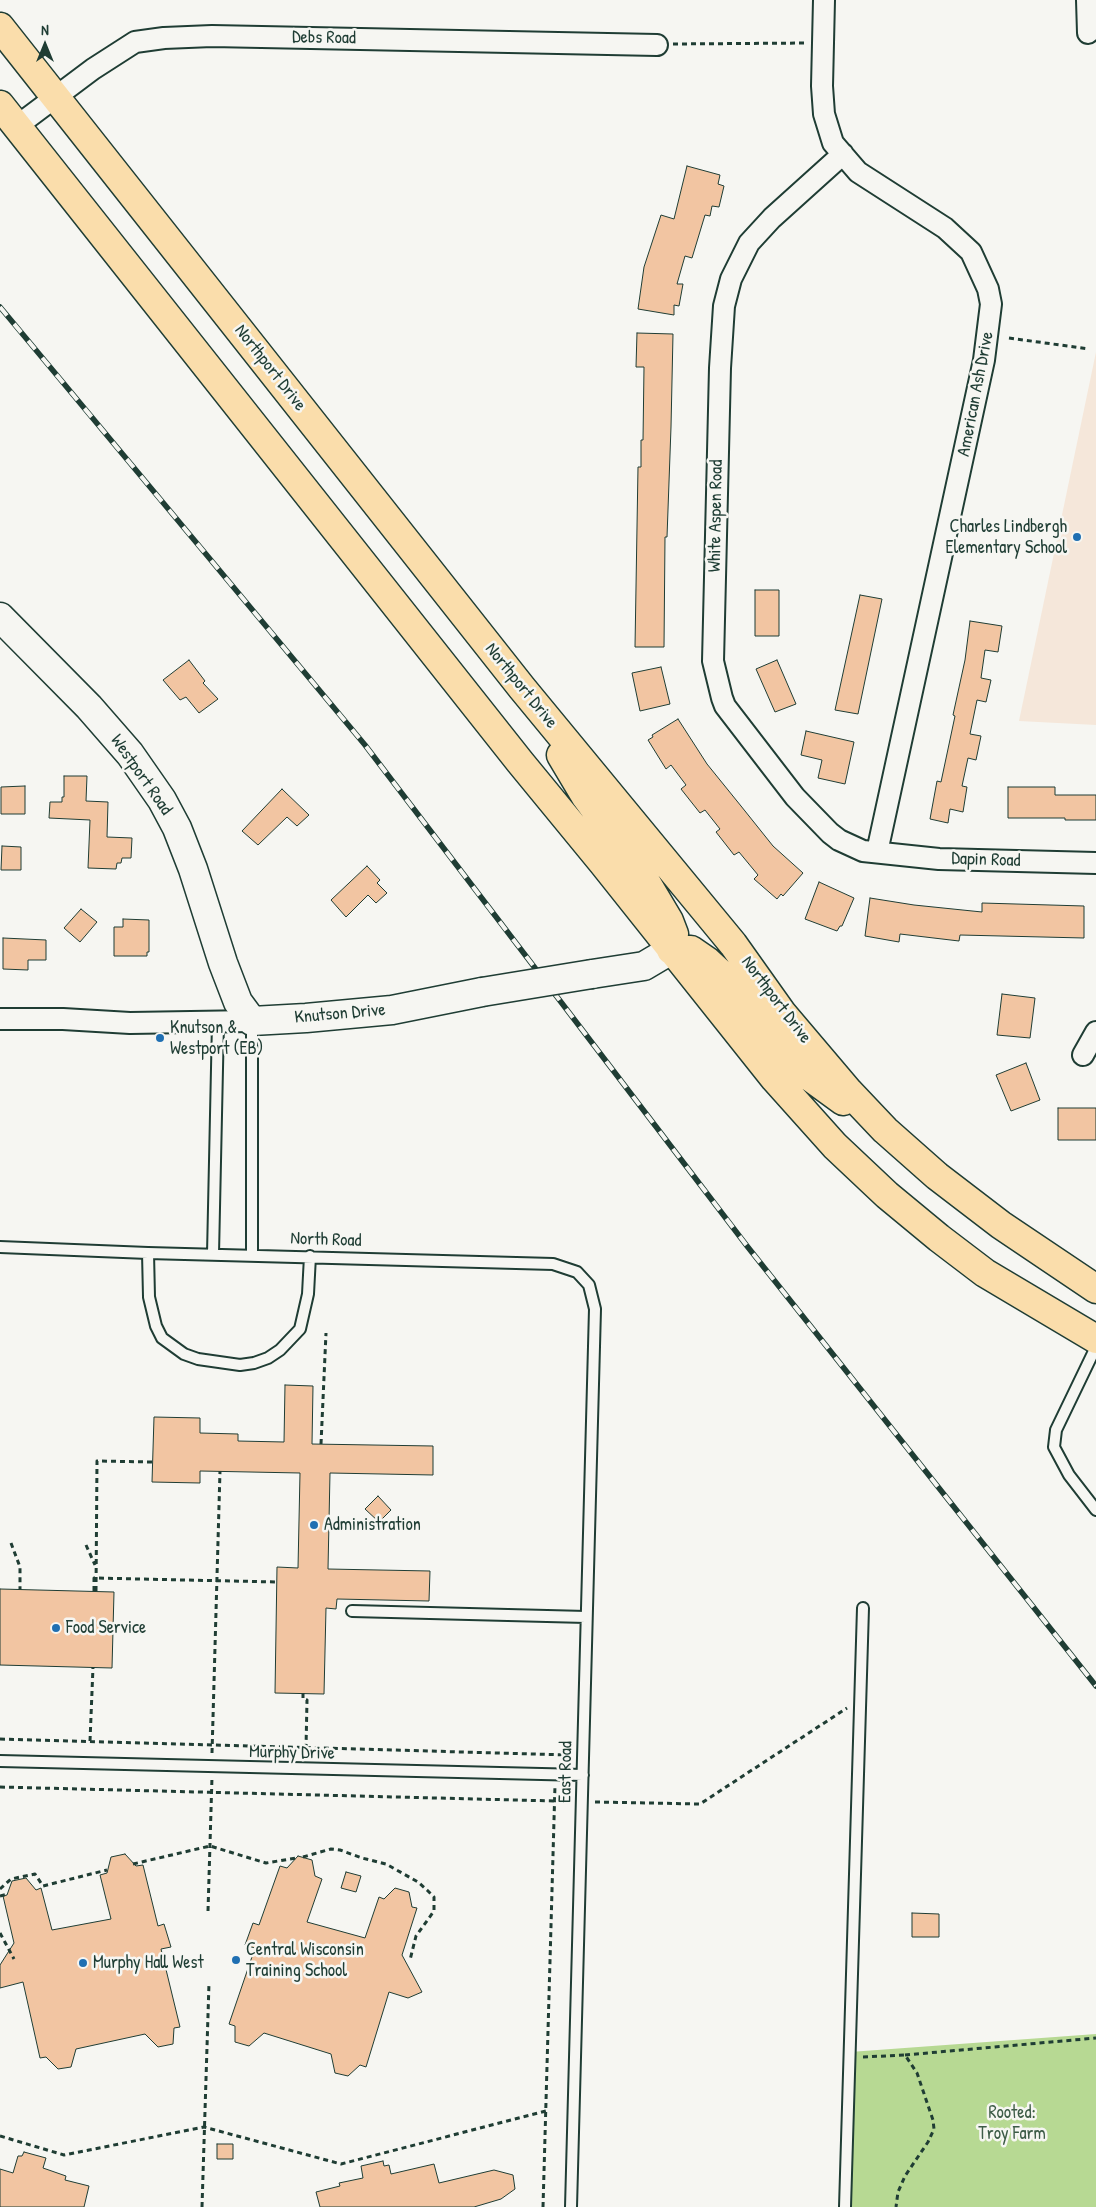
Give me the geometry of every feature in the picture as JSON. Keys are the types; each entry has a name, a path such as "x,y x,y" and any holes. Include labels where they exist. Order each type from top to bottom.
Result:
{"main road":[{"name":"Northport Drive","path":"0,28 56,96 522,688 733,944 782,1013 849,1092 885,1130 937,1176 1001,1225 1096,1289"},
{"path":"0,105 520,762 775,1079 835,1146 887,1195 939,1238 986,1273 1096,1339"},
{"path":"522,688 586,797 650,887 674,934 671,950"},
{"path":"671,950 691,950 708,961 720,973 769,1040 799,1070 885,1130"}],"street":[{"name":"American Ash Drive","path":"824,0 822,86 824,114 830,136 858,172 945,228 971,252 988,289 991,304 984,360 877,852"},
{"path":"1087,0 1088,33"},
{"name":"Debs Road","path":"17,126 93,69 135,42 164,38 212,36 657,44"},
{"name":"White Aspen Road","path":"843,154 772,218 749,244 731,279 724,306 720,368 713,661 717,683 725,706 795,797 839,840 862,851 877,852"},
{"name":"Westport Road","path":"0,617 90,707 130,754 162,800 177,828 193,869 223,963 238,1002 252,1021"},
{"name":"Dapin Road","path":"877,852 939,859 1096,863"},
{"name":"Knutson Drive","path":"0,1019 130,1023 218,1022 306,1018 392,1010 482,992 644,966 671,950"},
{"path":"1084,1055 1096,1032"}],"lane":[{"path":"252,1021 252,1255"},
{"path":"213,1254 218,1022"},
{"name":"North Road","path":"0,1247 148,1253 533,1263 567,1267 577,1272 589,1285 595,1309 594,1338"},
{"path":"148,1253 149,1297 156,1326 162,1338 184,1354 224,1365 254,1363 274,1354 293,1338 300,1329 308,1294 310,1256"},
{"name":"East Road","path":"571,2207 594,1338"},
{"path":"1096,1347 1056,1430 1054,1447 1069,1475 1096,1510"},
{"path":"845,2207 863,1608"},
{"path":"352,1611 586,1617"},
{"name":"Murphy Drive","path":"0,1761 583,1775"}],"path":[{"path":"657,44 823,42"},
{"path":"1009,338 1089,349"},
{"path":"321,1444 326,1333"},
{"path":"153,1462 97,1461 96,1568 95,1591 94,1578 277,1582"},
{"path":"208,1911 220,1471"},
{"path":"10,1543 20,1567 20,1590"},
{"path":"86,1545 96,1568"},
{"path":"90,1742 92,1667"},
{"path":"303,1693 303,1699 307,1700 306,1748"},
{"path":"582,1802 700,1804 860,1699"},
{"path":"0,1739 583,1756"},
{"path":"543,2207 555,1774"},
{"path":"0,1786 555,1801"},
{"path":"133,1864 210,1846 266,1863 296,1858"},
{"path":"304,1857 332,1849 340,1850 386,1864 418,1882 427,1890 434,1897 434,1911 416,1936 410,1960"},
{"path":"0,1889 11,1879 35,1874 43,1886 107,1870"},
{"path":"0,1896 8,1894"},
{"path":"0,1934 14,1960"},
{"path":"202,2207 209,1983"},
{"path":"849,2058 906,2055 1096,2038"},
{"path":"896,2207 898,2192 905,2176 928,2142 934,2129 930,2110 917,2073 906,2055"},
{"path":"0,2136 64,2155 204,2127 341,2164 546,2111"}],"shaded area":[{"name":"Charles Lindbergh Elementary School","path":"1096,352 1096,725 1019,721"}],"green space":[{"name":"Rooted: Troy Farm","path":"1096,2034 1096,2207 845,2207 850,2052"}],"building":[{"path":"687,166 720,175 718,184 724,186 719,207 712,206 710,216 705,215 692,258 685,256 677,284 683,284 679,306 674,305 674,315 638,309 644,267 661,215 674,219"},
{"path":"637,333 673,334 667,537 665,537 664,647 635,647 638,467 641,467 641,440 643,440 644,367 636,367"},
{"path":"755,590 779,590 779,636 755,636"},
{"path":"860,595 882,599 858,714 835,710"},
{"path":"970,621 1002,626 998,652 985,650 981,678 991,680 986,702 977,700 970,734 981,736 976,760 968,758 962,786 967,787 963,812 950,809 948,823 930,819 937,781 941,782 955,716 953,715 965,660"},
{"path":"189,660 205,681 203,683 218,699 199,713 186,697 180,700 163,680"},
{"path":"777,660 796,704 775,712 756,669"},
{"path":"661,667 670,704 640,711 632,673"},
{"path":"678,719 707,764 773,846 803,873 783,896 781,894 777,899 754,879 758,875 739,852 734,855 716,832 720,829 705,810 700,813 681,789 686,785 671,765 666,769 648,740 653,737 652,735"},
{"path":"806,731 854,742 845,784 818,778 822,760 801,755"},
{"path":"64,776 87,776 86,801 108,802 107,837 132,838 131,858 122,858 121,863 117,863 116,869 88,868 90,820 49,818 50,802 62,802 62,797 64,797"},
{"path":"25,786 25,814 1,814 1,787"},
{"path":"1008,787 1055,787 1055,795 1096,795 1096,820 1008,818"},
{"path":"282,789 309,815 297,826 287,817 258,845 242,831"},
{"path":"2,846 21,847 21,870 1,870"},
{"path":"367,866 380,880 377,883 387,893 376,903 368,895 346,917 331,900"},
{"path":"819,882 854,898 842,926 837,931 805,919"},
{"path":"870,898 982,912 982,903 1084,906 1084,938 960,935 959,941 900,934 899,942 865,936"},
{"path":"81,909 97,922 80,942 64,928"},
{"path":"123,919 149,920 149,952 147,952 147,956 114,956 114,927 123,927"},
{"path":"3,938 46,940 46,960 28,960 28,970 3,969"},
{"path":"1002,994 1035,998 1030,1038 997,1035"},
{"path":"1026,1063 1040,1100 1011,1111 996,1075"},
{"path":"1058,1108 1096,1108 1096,1140 1058,1140"},
{"name":"Administration","path":"285,1385 313,1386 312,1444 433,1446 433,1475 330,1473 328,1569 430,1571 429,1601 337,1599 336,1609 326,1608 324,1694 275,1693 277,1567 298,1568 300,1473 200,1471 200,1483 152,1482 154,1417 200,1418 200,1433 238,1434 238,1441 284,1442"},
{"path":"378,1496 391,1510 379,1522 365,1509"},
{"name":"Food Service","path":"0,1589 114,1592 112,1668 0,1665"},
{"name":"Murphy Hall West","path":"125,1854 136,1866 143,1865 158,1926 164,1924 171,1947 161,1949 180,2027 174,2028 173,2044 158,2047 145,2034 76,2049 71,2067 58,2069 46,2057 40,2058 23,1982 0,1988 0,1965 14,1943 3,1896 7,1895 12,1881 26,1878 36,1890 41,1888 52,1930 111,1919 100,1875 107,1873 111,1857"},
{"path":"298,1856 312,1860 315,1876 322,1879 307,1922 365,1938 379,1897 384,1899 395,1888 409,1892 412,1907 417,1908 402,1955 422,1992 408,1998 389,1992 366,2067 360,2065 348,2076 335,2073 331,2054 264,2033 249,2046 235,2042 235,2026 229,2024 255,1948 245,1945 253,1923 259,1925 280,1866 287,1868"},
{"path":"346,1872 361,1876 356,1892 341,1888"},
{"path":"912,1913 939,1914 939,1937 912,1937"},
{"path":"217,2144 233,2144 233,2159 217,2159"},
{"path":"24,2152 46,2158 43,2168 66,2176 65,2180 89,2186 84,2207 0,2207 0,2169 13,2173 18,2156 22,2156"},
{"path":"383,2161 384,2166 389,2165 391,2174 434,2164 439,2183 494,2170 513,2175 515,2189 501,2199 474,2207 320,2207 316,2192 340,2186 339,2183 363,2178 361,2166"}],"railway":[{"path":"0,307 365,745 747,1246 1096,1686"}],"place":[{"name":"Charles Lindbergh Elementary School","path":"1077,537"},
{"name":"Knutson & Westport (EB)","path":"160,1038"},
{"name":"Administration","path":"314,1525"},
{"name":"Food Service","path":"56,1628"},
{"name":"Central Wisconsin Training School","path":"236,1960"},
{"name":"Murphy Hall West","path":"83,1963"}]}
